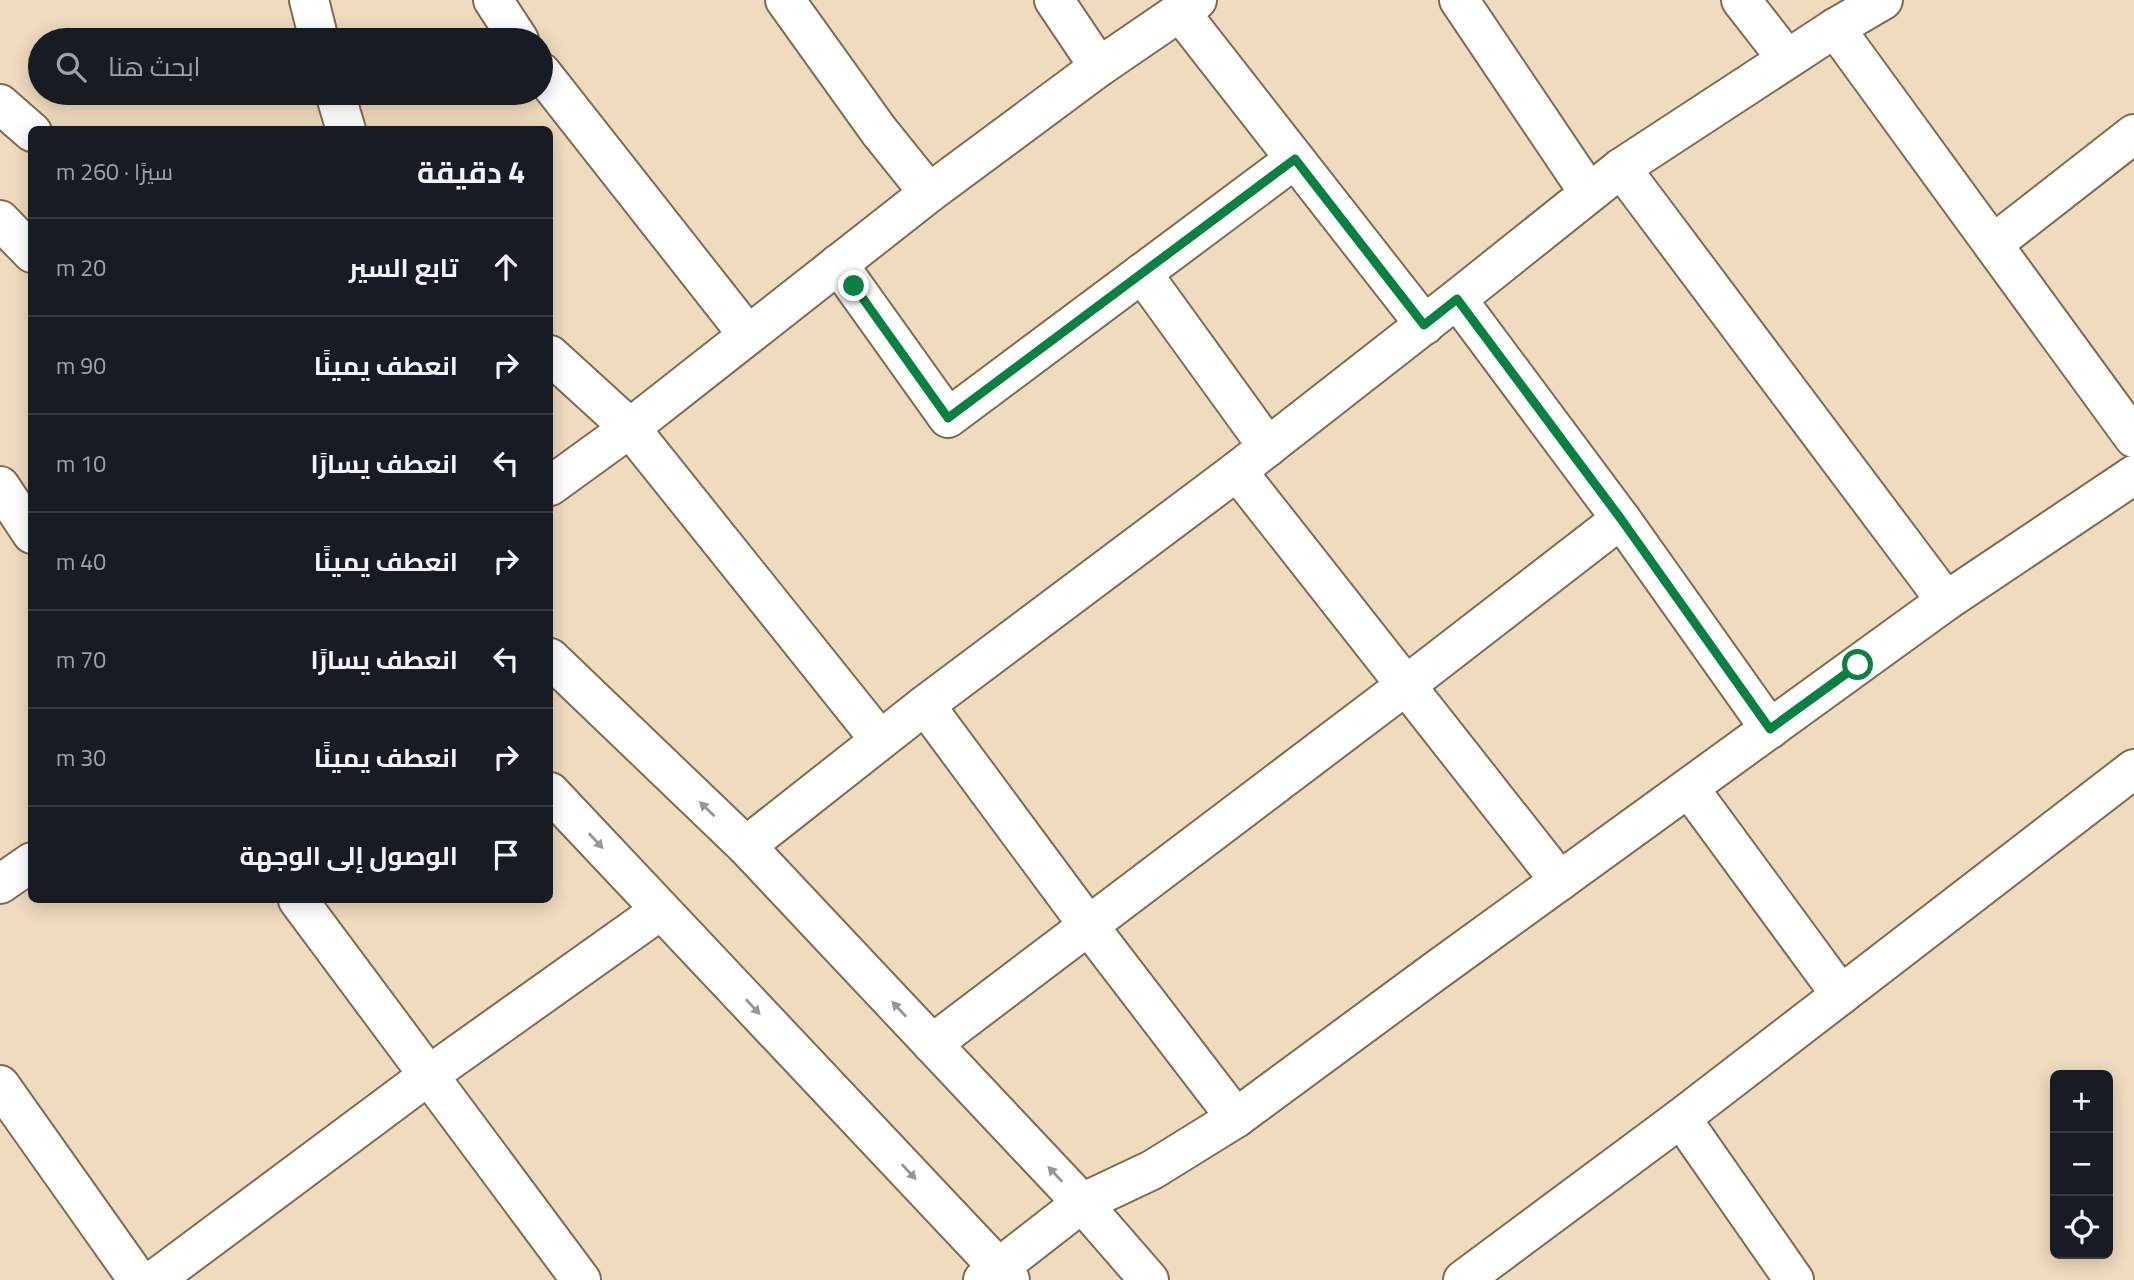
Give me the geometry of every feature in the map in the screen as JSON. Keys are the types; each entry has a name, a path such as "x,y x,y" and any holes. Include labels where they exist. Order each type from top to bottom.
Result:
{"street":[{"path":"309,0 316,28"},
{"path":"493,0 511,28"},
{"path":"785,0 879,131 929,193"},
{"path":"1054,0 1099,66"},
{"path":"1459,0 1589,193"},
{"path":"1741,0 1787,59"},
{"path":"746,846 925,705 1268,447 1621,168 1835,27 1883,0"},
{"path":"553,484 630,428 929,193 1099,66 1189,6 1295,159 1424,325"},
{"path":"1835,27 2134,438"},
{"path":"553,87 748,335"},
{"path":"0,104 28,128"},
{"path":"339,105 345,126"},
{"path":"1993,244 2134,134"},
{"path":"838,264 948,418 1295,159"},
{"path":"1621,168 1946,601"},
{"path":"0,220 28,249"},
{"path":"1142,273 1268,447"},
{"path":"1457,299 1621,519 1770,729"},
{"path":"553,358 630,428 880,740"},
{"path":"1237,471 1560,881"},
{"path":"553,795 998,1276 1082,1203 1152,1170 1236,1118 1946,601 2134,475"},
{"path":"0,486 28,528"},
{"path":"932,1044 1621,519"},
{"path":"553,661 746,846 1082,1203 1149,1280"},
{"path":"925,705 1088,925 1236,1118"},
{"path":"1463,1280 1681,1118 2134,769"},
{"path":"1689,788 1841,995"},
{"path":"0,884 28,865"},
{"path":"300,903 581,1280"},
{"path":"153,1280 429,1075 662,910"},
{"path":"0,1085 138,1280"},
{"path":"1681,1118 1794,1280"}],"route":[{"path":"854,286 948,418 1295,159 1424,325 1457,299 1621,519 1770,729 1858,665"}]}
